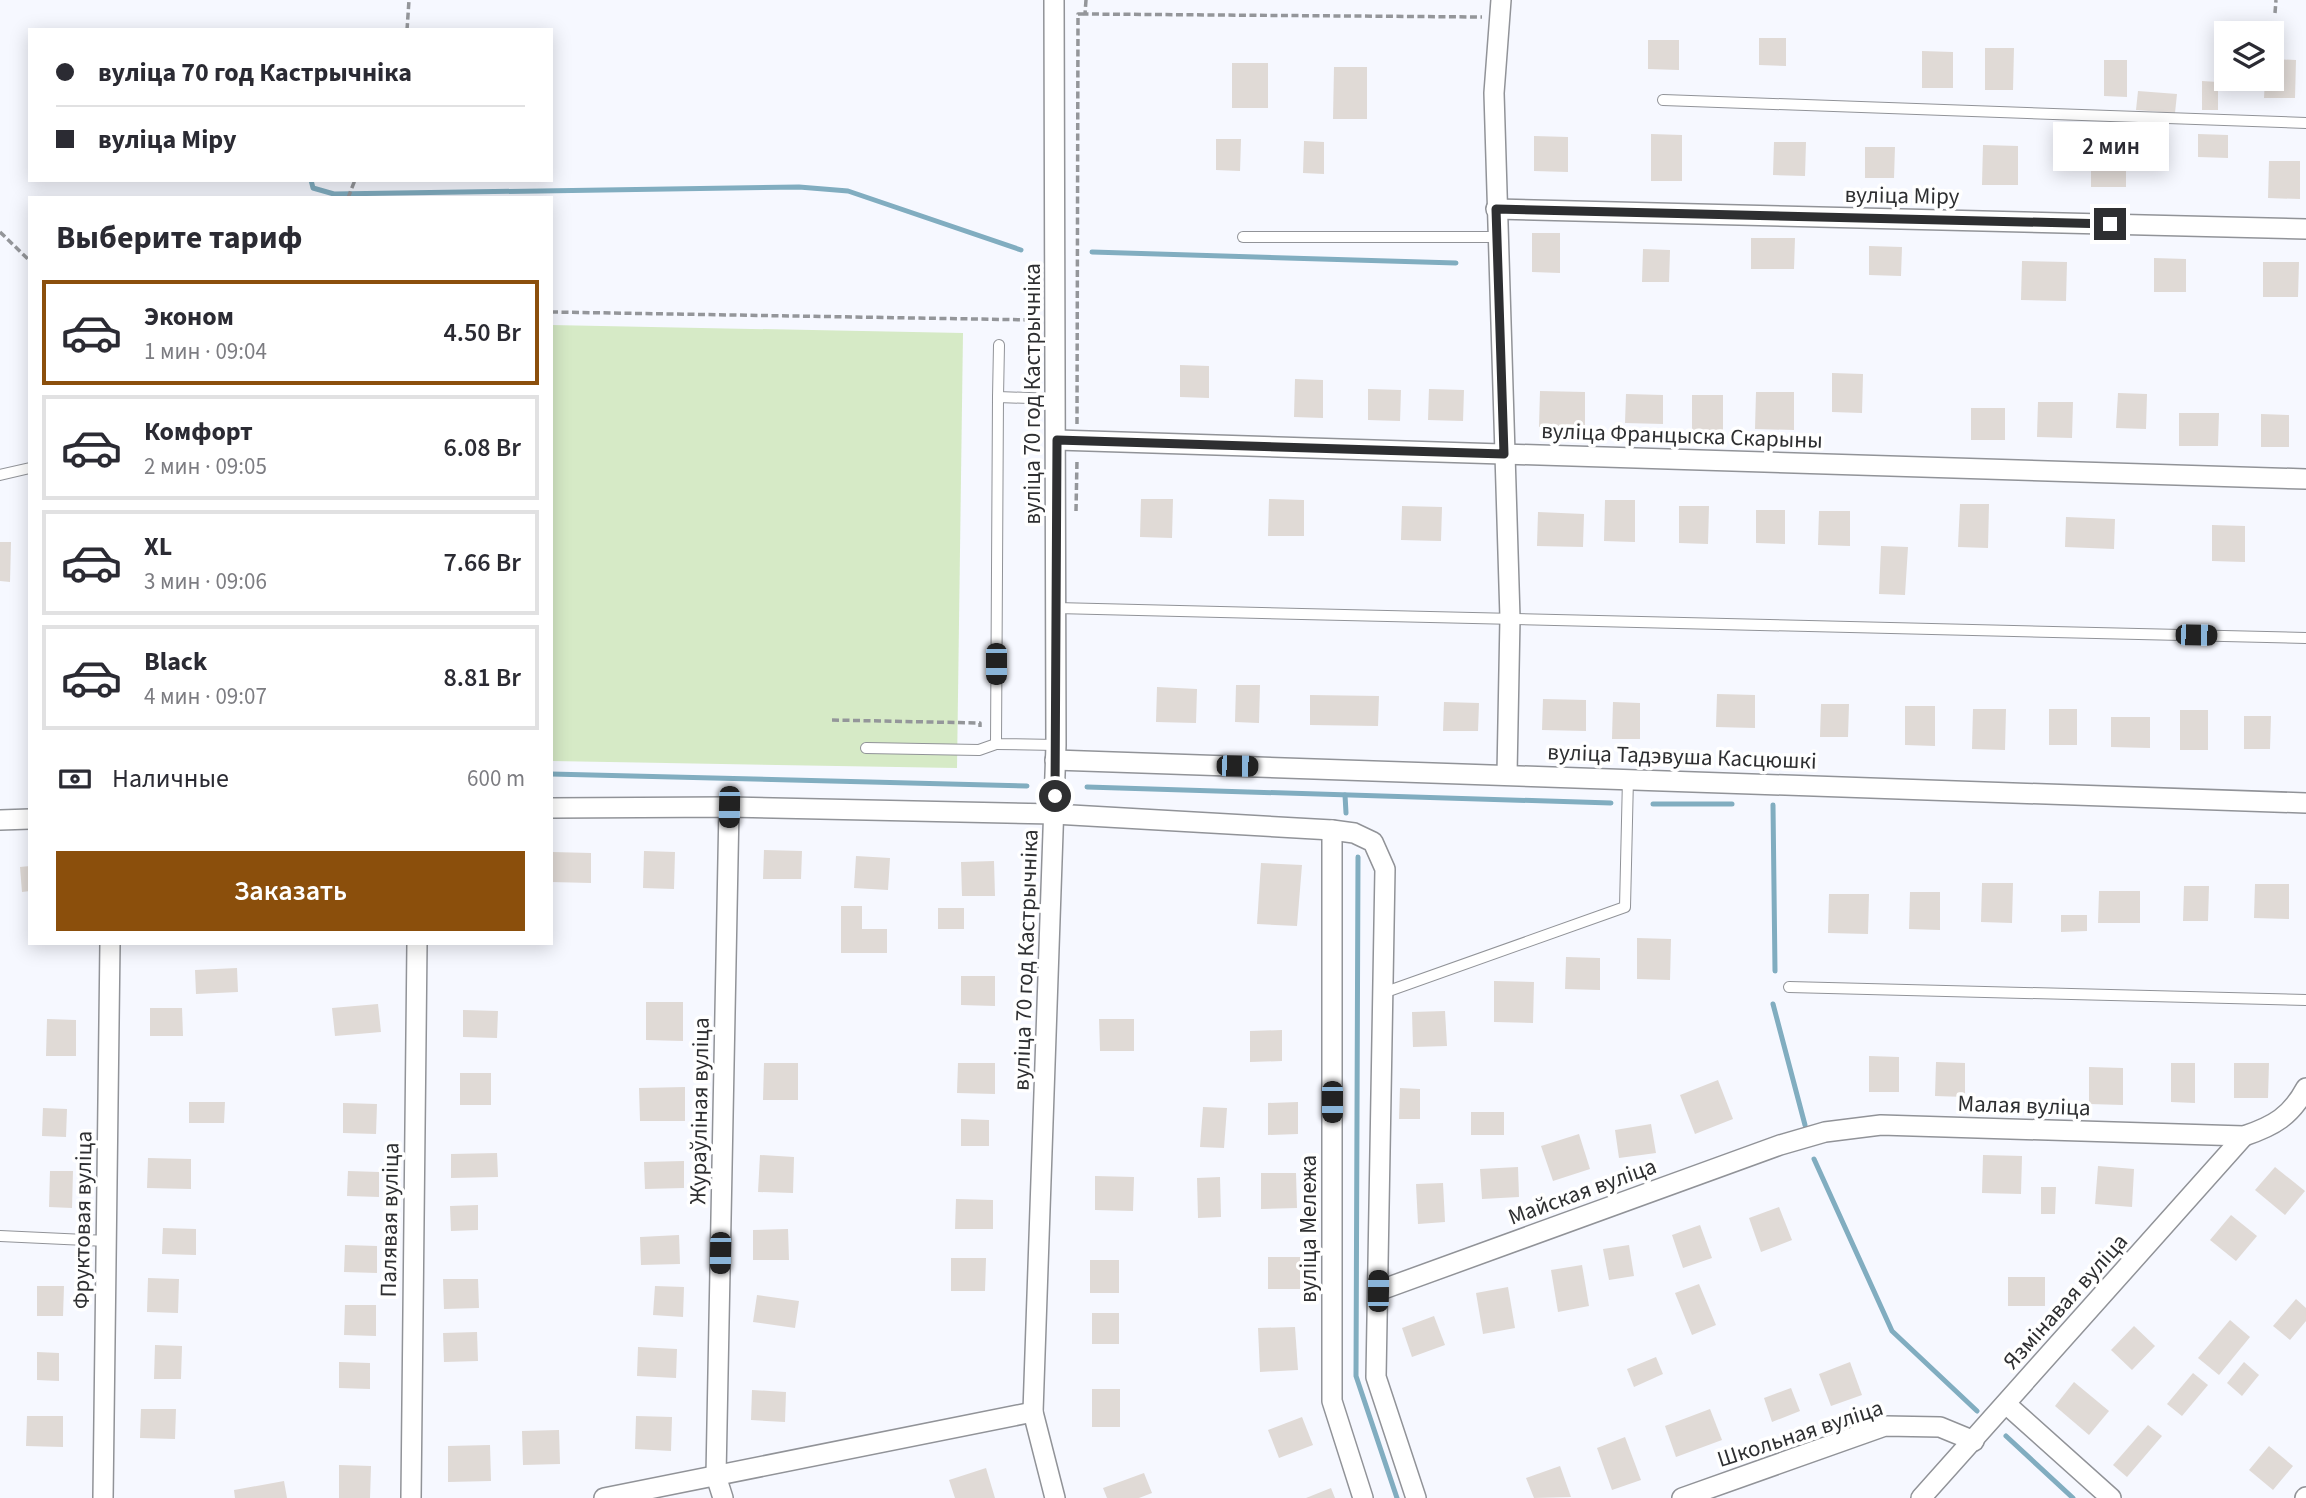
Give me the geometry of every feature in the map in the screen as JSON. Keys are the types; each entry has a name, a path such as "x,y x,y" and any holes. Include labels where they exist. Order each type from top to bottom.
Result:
{"street":[{"name":"вуліца 70 год Кастрычніка","path":"1054,0 1057,399 1055,753 1033,1412 1055,1498"},
{"path":"1500,8 1494,93 1510,618 1507,775"},
{"name":"вуліца Міру","path":"1496,209 2306,229"},
{"name":"вуліца Францыска Скарыны","path":"1057,440 2306,479"},
{"name":"вуліца Тадэвуша Касцюшкі","path":"1055,753 1507,775 2306,803"},
{"path":"553,808 729,807 1054,814 1332,830 1354,833 1373,842 1385,869 1376,1377 1416,1498"},
{"name":"Жураўліная вуліца","path":"723,1498 716,1476 729,807"},
{"path":"0,820 28,819"},
{"name":"вуліца Мележа","path":"1332,830 1332,1401 1363,1498"},
{"name":"Фруктовая вуліца","path":"103,1498 110,945"},
{"name":"Палявая вуліца","path":"411,1498 417,945"},
{"path":"2244,1136 2273,1127 2298,1102 2306,1088"},
{"name":"Малая вуліца","path":"1803,1140 1825,1132 1881,1125 2244,1136"},
{"name":"Язмінавая вуліца","path":"1921,1498 2244,1136"},
{"name":"Майская вуліца","path":"1378,1291 1803,1140"},
{"path":"2006,1404 2112,1498"},
{"path":"604,1498 1033,1412"},
{"name":"Школьная вуліца","path":"1682,1498 1885,1426 1940,1427 1974,1441"}],"lane":[{"path":"1663,100 2306,123"},
{"path":"1244,237 1497,237"},
{"path":"996,744 999,345"},
{"path":"998,397 1057,399"},
{"path":"0,475 28,468"},
{"path":"1056,608 2306,638"},
{"path":"866,748 979,750 996,744 1055,753"},
{"path":"1382,993 1625,907 1628,778"},
{"path":"1789,987 2306,1000"},
{"path":"0,1236 107,1241"}],"path":[{"path":"407,28 409,0"},
{"path":"1086,0 1086,14"},
{"path":"2275,13 2276,0"},
{"path":"1076,525 1078,14 1500,8"},
{"path":"0,232 28,259"},
{"path":"553,312 1036,320"},
{"path":"832,720 980,723 979,750"}],"green space":[{"path":"553,325 963,333 957,768 553,761"}],"building":[{"path":"1759,38 1786,38 1786,66 1759,65"},
{"path":"1648,40 1679,40 1679,70 1648,69"},
{"path":"1985,48 2014,48 2013,90 1985,90"},
{"path":"1922,51 1953,52 1953,88 1922,88"},
{"path":"2104,60 2127,60 2127,97 2104,96"},
{"path":"2284,60 2296,60 2295,98 2264,98 2264,91 2284,91"},
{"path":"1232,63 1268,63 1268,108 1232,108"},
{"path":"1334,67 1367,67 1367,119 1333,119"},
{"path":"2202,81 2214,82 2214,91 2218,91 2218,110 2202,110"},
{"path":"2138,91 2177,94 2175,113 2136,110"},
{"path":"1651,134 1682,135 1682,181 1651,181"},
{"path":"2198,134 2228,135 2228,158 2198,157"},
{"path":"1534,136 1568,137 1568,172 1534,171"},
{"path":"1216,139 1241,139 1240,171 1216,170"},
{"path":"1304,141 1324,142 1324,174 1303,173"},
{"path":"1774,142 1806,142 1805,176 1773,175"},
{"path":"1983,145 2018,146 2018,185 1982,185"},
{"path":"1865,147 1895,147 1894,178 1865,178"},
{"path":"2091,157 2126,157 2126,187 2091,187"},
{"path":"2269,161 2300,161 2300,199 2268,198"},
{"path":"1532,233 1560,233 1560,273 1532,272"},
{"path":"1751,238 1795,238 1794,269 1751,269"},
{"path":"1869,246 1902,247 1901,276 1869,275"},
{"path":"1643,249 1670,250 1669,282 1642,282"},
{"path":"2154,258 2186,259 2186,292 2154,292"},
{"path":"2022,261 2067,262 2066,301 2021,300"},
{"path":"2263,262 2299,262 2298,297 2263,297"},
{"path":"1180,365 1209,366 1209,398 1180,397"},
{"path":"1832,373 1863,374 1862,413 1832,412"},
{"path":"1295,379 1323,380 1323,418 1294,417"},
{"path":"1368,389 1401,390 1400,421 1368,420"},
{"path":"1429,389 1464,390 1463,421 1428,420"},
{"path":"1540,391 1585,392 1585,428 1539,427"},
{"path":"1756,392 1794,392 1794,430 1755,429"},
{"path":"2118,393 2147,394 2146,429 2116,428"},
{"path":"1626,394 1663,395 1663,424 1625,423"},
{"path":"1692,395 1723,395 1723,431 1692,430"},
{"path":"2038,402 2073,402 2072,438 2037,437"},
{"path":"1971,408 2005,408 2005,440 1971,440"},
{"path":"2179,413 2219,413 2218,446 2179,446"},
{"path":"2261,414 2289,415 2289,447 2261,447"},
{"path":"1141,499 1173,499 1172,538 1140,537"},
{"path":"1269,499 1304,500 1304,536 1268,536"},
{"path":"1605,500 1635,500 1635,542 1604,541"},
{"path":"1960,504 1989,504 1988,548 1958,547"},
{"path":"1402,506 1442,507 1441,541 1401,540"},
{"path":"1679,506 1709,506 1708,544 1679,543"},
{"path":"1756,510 1785,510 1785,544 1756,543"},
{"path":"1819,511 1850,511 1850,546 1818,545"},
{"path":"1538,512 1584,514 1583,547 1537,546"},
{"path":"2066,517 2115,519 2114,549 2065,547"},
{"path":"2212,525 2245,526 2245,562 2212,561"},
{"path":"0,542 11,542 10,582 0,581"},
{"path":"1881,546 1908,547 1905,595 1879,594"},
{"path":"1236,685 1260,685 1259,723 1235,722"},
{"path":"1157,687 1197,689 1196,723 1156,722"},
{"path":"1717,694 1755,695 1755,728 1716,727"},
{"path":"1310,695 1379,696 1378,726 1310,725"},
{"path":"1543,699 1586,700 1586,731 1542,730"},
{"path":"1444,702 1479,703 1478,731 1443,731"},
{"path":"1613,702 1640,703 1640,739 1612,739"},
{"path":"1821,704 1849,704 1848,737 1820,737"},
{"path":"1905,706 1935,706 1935,746 1905,745"},
{"path":"1973,709 2006,709 2005,750 1972,749"},
{"path":"2049,709 2077,709 2077,745 2049,745"},
{"path":"2180,710 2208,710 2208,750 2180,750"},
{"path":"2244,716 2271,716 2270,749 2244,749"},
{"path":"2111,717 2150,717 2150,748 2111,747"},
{"path":"764,850 802,851 801,879 763,879"},
{"path":"644,851 675,852 674,889 643,888"},
{"path":"553,852 591,853 591,883 553,882"},
{"path":"856,856 890,858 888,890 854,888"},
{"path":"994,861 995,896 962,896 961,862"},
{"path":"1261,863 1302,865 1297,926 1257,924"},
{"path":"28,866 28,891 22,892 20,867"},
{"path":"1982,883 2013,883 2012,923 1981,922"},
{"path":"2255,884 2289,884 2289,919 2254,918"},
{"path":"2184,886 2209,886 2208,921 2183,921"},
{"path":"2099,891 2140,891 2140,923 2098,923"},
{"path":"1910,892 1940,892 1940,930 1909,929"},
{"path":"1829,894 1869,894 1868,934 1828,933"},
{"path":"841,906 862,906 862,929 887,929 887,953 841,953"},
{"path":"938,908 964,908 964,929 938,929"},
{"path":"2061,915 2087,915 2087,931 2061,932"},
{"path":"1637,938 1671,939 1670,980 1637,979"},
{"path":"1566,957 1600,958 1600,990 1565,989"},
{"path":"237,968 238,992 196,994 195,970"},
{"path":"961,976 995,976 995,1006 961,1005"},
{"path":"1494,981 1534,982 1533,1023 1494,1022"},
{"path":"646,1002 683,1002 683,1041 646,1040"},
{"path":"378,1004 381,1032 335,1036 332,1008"},
{"path":"150,1008 182,1008 183,1036 150,1036"},
{"path":"463,1010 498,1011 497,1038 463,1037"},
{"path":"1445,1011 1447,1046 1413,1047 1412,1012"},
{"path":"47,1019 76,1020 76,1056 46,1056"},
{"path":"1099,1019 1134,1019 1134,1051 1100,1051"},
{"path":"1282,1030 1282,1061 1250,1062 1250,1031"},
{"path":"1869,1056 1899,1057 1899,1092 1869,1092"},
{"path":"1936,1062 1965,1063 1965,1097 1935,1096"},
{"path":"764,1063 798,1063 798,1100 763,1100"},
{"path":"958,1063 995,1063 995,1094 957,1093"},
{"path":"2171,1063 2195,1063 2195,1103 2171,1102"},
{"path":"2234,1063 2269,1063 2268,1098 2234,1098"},
{"path":"2089,1067 2123,1068 2123,1105 2089,1104"},
{"path":"460,1073 491,1073 491,1105 460,1105"},
{"path":"1718,1080 1733,1119 1695,1134 1680,1095"},
{"path":"685,1087 685,1121 640,1121 639,1088"},
{"path":"1400,1088 1420,1089 1420,1119 1399,1119"},
{"path":"189,1102 225,1102 224,1123 189,1123"},
{"path":"1298,1102 1298,1134 1268,1135 1268,1103"},
{"path":"343,1103 377,1104 376,1134 343,1133"},
{"path":"1203,1107 1227,1108 1224,1148 1200,1147"},
{"path":"43,1108 67,1109 66,1137 42,1136"},
{"path":"1471,1112 1504,1112 1504,1135 1471,1135"},
{"path":"961,1119 989,1120 989,1146 961,1146"},
{"path":"1651,1124 1656,1153 1619,1158 1615,1130"},
{"path":"1579,1134 1590,1169 1553,1181 1541,1146"},
{"path":"497,1153 498,1177 451,1178 451,1154"},
{"path":"760,1155 794,1157 793,1193 758,1192"},
{"path":"1983,1155 2022,1156 2021,1194 1982,1193"},
{"path":"148,1158 191,1159 191,1189 147,1188"},
{"path":"684,1161 684,1188 645,1189 644,1162"},
{"path":"2098,1166 2134,1169 2132,1207 2095,1204"},
{"path":"1518,1167 1519,1197 1482,1199 1480,1169"},
{"path":"2275,1167 2305,1191 2285,1215 2255,1190"},
{"path":"50,1171 73,1171 72,1208 49,1207"},
{"path":"348,1171 379,1172 379,1197 347,1196"},
{"path":"1261,1173 1296,1173 1297,1208 1261,1209"},
{"path":"1095,1176 1134,1177 1133,1211 1095,1210"},
{"path":"1220,1177 1221,1217 1198,1218 1197,1178"},
{"path":"1443,1183 1445,1222 1418,1224 1416,1184"},
{"path":"2041,1187 2056,1187 2055,1214 2041,1214"},
{"path":"956,1199 993,1200 993,1229 955,1229"},
{"path":"478,1205 478,1230 451,1231 450,1206"},
{"path":"1779,1207 1792,1240 1761,1252 1749,1218"},
{"path":"2231,1215 2257,1236 2236,1261 2210,1240"},
{"path":"1700,1225 1712,1258 1683,1268 1672,1235"},
{"path":"163,1228 196,1229 196,1255 162,1254"},
{"path":"788,1229 789,1260 753,1260 753,1230"},
{"path":"679,1235 680,1264 641,1265 640,1237"},
{"path":"345,1245 377,1246 377,1273 344,1272"},
{"path":"1629,1245 1634,1276 1609,1280 1603,1249"},
{"path":"1268,1257 1300,1257 1300,1289 1268,1289"},
{"path":"951,1258 986,1258 985,1291 951,1291"},
{"path":"1090,1260 1119,1260 1119,1293 1090,1293"},
{"path":"1582,1265 1589,1306 1558,1312 1551,1270"},
{"path":"2008,1277 2045,1277 2045,1306 2008,1306"},
{"path":"148,1278 179,1279 178,1313 147,1312"},
{"path":"443,1279 478,1279 479,1308 444,1309"},
{"path":"1699,1284 1716,1325 1692,1335 1675,1293"},
{"path":"37,1286 64,1286 63,1316 37,1316"},
{"path":"655,1286 684,1287 683,1317 653,1315"},
{"path":"1508,1287 1515,1328 1483,1334 1476,1293"},
{"path":"757,1295 799,1301 795,1328 753,1322"},
{"path":"2296,1299 2306,1308 2306,1321 2290,1340 2273,1326"},
{"path":"345,1305 376,1305 376,1336 344,1335"},
{"path":"1092,1313 1119,1313 1119,1344 1092,1344"},
{"path":"1434,1316 1445,1345 1412,1357 1402,1328"},
{"path":"2230,1320 2250,1337 2219,1375 2198,1358"},
{"path":"2134,1326 2155,1346 2132,1370 2111,1350"},
{"path":"1295,1327 1298,1370 1260,1372 1258,1328"},
{"path":"477,1332 478,1361 444,1362 443,1333"},
{"path":"155,1345 182,1346 181,1379 154,1379"},
{"path":"638,1347 677,1349 676,1378 637,1376"},
{"path":"37,1352 59,1353 59,1381 37,1380"},
{"path":"1656,1357 1663,1374 1634,1387 1627,1369"},
{"path":"339,1362 370,1363 370,1389 339,1388"},
{"path":"1850,1362 1862,1395 1831,1406 1819,1374"},
{"path":"2244,1362 2259,1375 2242,1396 2227,1383"},
{"path":"2193,1373 2208,1385 2182,1416 2167,1404"},
{"path":"2074,1382 2109,1411 2089,1435 2055,1406"},
{"path":"1791,1388 1800,1411 1772,1422 1764,1398"},
{"path":"1092,1389 1120,1389 1120,1427 1092,1427"},
{"path":"752,1390 786,1392 785,1422 751,1420"},
{"path":"141,1409 176,1409 175,1439 140,1438"},
{"path":"1710,1409 1722,1440 1676,1457 1665,1426"},
{"path":"27,1416 63,1416 63,1447 26,1446"},
{"path":"636,1416 672,1417 671,1451 635,1449"},
{"path":"1302,1417 1313,1445 1279,1458 1268,1430"},
{"path":"2148,1425 2162,1436 2127,1477 2113,1465"},
{"path":"559,1430 560,1464 523,1465 522,1431"},
{"path":"1625,1437 1641,1480 1612,1490 1597,1448"},
{"path":"490,1445 491,1481 448,1482 448,1446"},
{"path":"2269,1446 2293,1466 2273,1490 2249,1470"},
{"path":"339,1465 371,1466 370,1498 339,1498"},
{"path":"1560,1466 1571,1497 1534,1498 1526,1478"},
{"path":"986,1468 995,1498 955,1498 949,1480"},
{"path":"1144,1473 1152,1493 1139,1498 1107,1498 1103,1488"},
{"path":"284,1481 287,1498 235,1498 234,1490"},
{"path":"1331,1488 1335,1498 1306,1498"}],"waterway":[{"path":"312,182 313,188 334,194 799,187 848,191 1021,250"},
{"path":"1092,252 1456,263"},
{"path":"553,774 1027,786"},
{"path":"1087,787 1611,803"},
{"path":"1345,795 1346,813"},
{"path":"1653,804 1732,804"},
{"path":"1773,805 1775,971"},
{"path":"1358,857 1356,1376 1397,1498"},
{"path":"1773,1004 1805,1125"},
{"path":"1814,1159 1892,1331 1977,1411"},
{"path":"2006,1436 2073,1498"}],"route":[{"path":"1055,796 1057,440 1504,454 1496,209 2110,224"}]}
